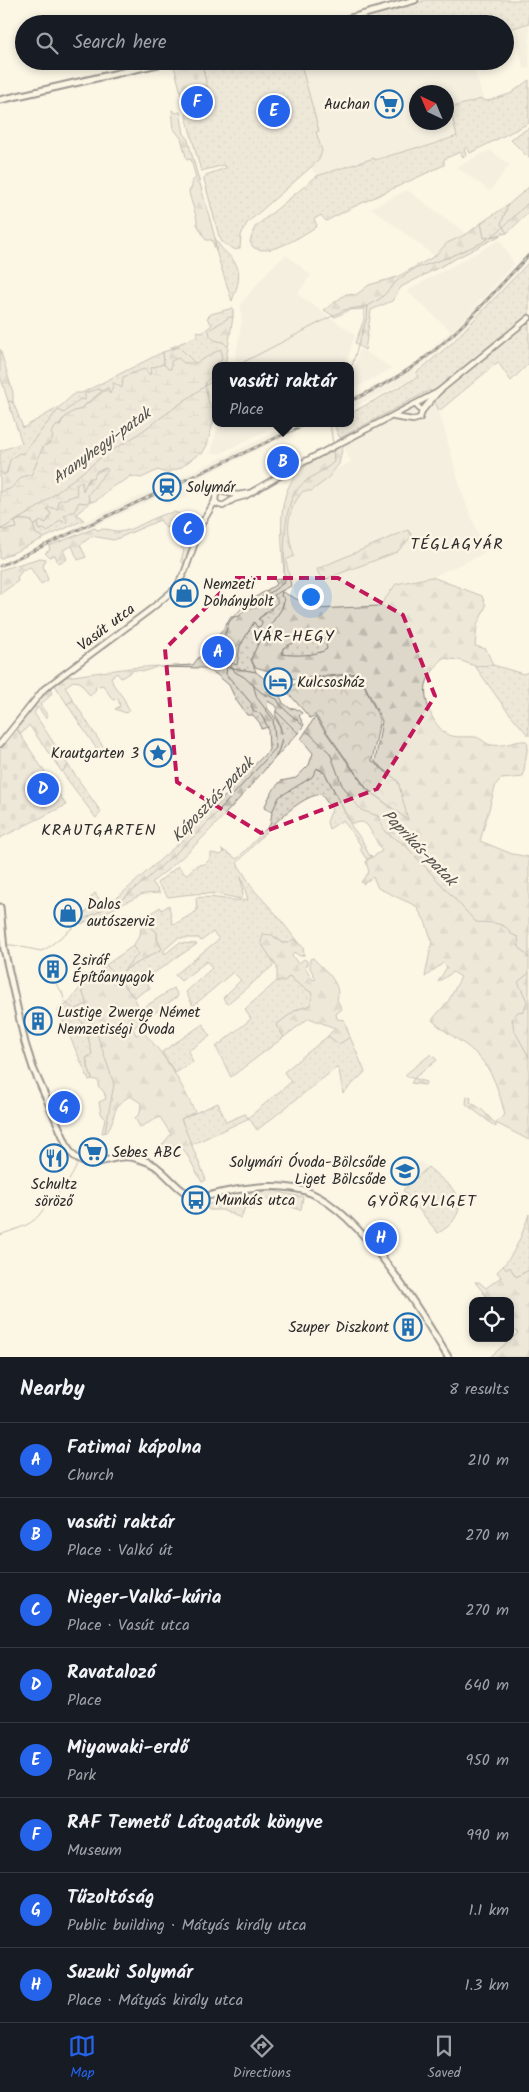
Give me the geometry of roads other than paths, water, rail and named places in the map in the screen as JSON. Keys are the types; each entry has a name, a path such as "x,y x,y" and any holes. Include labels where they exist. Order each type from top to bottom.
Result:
{"main road":[{"path":"361,15 415,0"},
{"path":"0,100 131,70"},
{"path":"0,908 2,940 25,1043 33,1068 69,1150 75,1158 90,1164 125,1157 136,1158 159,1168 181,1190 198,1196 261,1186 291,1188 311,1194 343,1214 357,1227 403,1287 448,1357"}],"street":[{"path":"250,493 240,495 220,491 216,494 215,501 220,506 225,505 250,493 388,417 416,405 438,392 529,318"},
{"path":"388,417 411,418 413,420 420,418 422,411 438,392"},
{"path":"416,405 422,411"},
{"path":"408,409 408,415 411,418"},
{"path":"229,494 229,502"},
{"name":"Vasút utca","path":"0,744 44,689 176,588 183,575 198,531 215,501"},
{"name":"Vasút utca","path":"206,516 220,506"}],"waterway":[{"name":"Aranyhegyi-patak","path":"244,362 344,310 368,306 381,298 398,280 414,269 447,258 481,243 499,231 529,202"},
{"name":"Paprikás-patak","path":"353,362 367,317 368,306"},
{"name":"Aranyhegyi-patak","path":"0,530 37,508 103,456 134,437 212,381"},
{"name":"Paprikás-patak","path":"331,427 333,444"},
{"name":"Paprikás-patak","path":"302,725 285,710 277,699 262,693 244,677 235,672 221,647 229,622 246,604 267,595 285,582 286,521 292,498 305,482 334,462 333,448"},
{"name":"Káposztás-patak","path":"6,945 41,951 46,949 81,921 124,898 199,832 276,748 273,719 257,698 253,684"},
{"name":"Paprikás-patak","path":"308,732 330,753 342,785 361,810 378,816 385,832 404,844 476,922 501,925 509,930 511,934 518,937 519,947 529,958"},
{"path":"43,960 49,974 62,992 65,1002 94,1025 114,1084 105,1132"},
{"name":"Paprikás-patak","path":"529,973 518,982 527,1001 524,1011 518,1012 512,1018 514,1030 529,1057"},
{"path":"49,1201 66,1185 77,1165"},
{"path":"0,1235 32,1222 45,1206"}],"railway":[{"path":"354,399 399,376 440,346 467,321 529,255"},
{"path":"0,566 299,427"}],"place":[{"name":"RAF Temető Látogatók könyve","path":"197,102"},
{"name":"Auchan","path":"389,104"},
{"name":"Miyawaki-erdő","path":"274,111"},
{"name":"vasúti raktár","path":"283,462"},
{"name":"Solymár","path":"167,487"},
{"name":"Nieger-Valkó-kúria","path":"188,529"},
{"name":"Nemzeti Dohánybolt","path":"184,593"},
{"name":"Fatimai kápolna","path":"218,652"},
{"name":"Kulcsosház","path":"278,682"},
{"name":"Krautgarten 3","path":"158,753"},
{"name":"Ravatalozó","path":"43,789"},
{"name":"Dalos autószerviz","path":"68,913"},
{"name":"Zsiráf Építőanyagok","path":"53,969"},
{"name":"Lustige Zwerge Német Nemzetiségi Óvoda","path":"38,1021"},
{"name":"Tűzoltóság","path":"64,1107"},
{"name":"Sebes ABC","path":"93,1152"},
{"name":"Schultz söröző","path":"54,1158"},
{"name":"Solymári Óvoda-Bölcsőde Liget Bölcsőde","path":"405,1171"},
{"name":"Munkás utca","path":"196,1200"},
{"name":"Suzuki Solymár","path":"381,1238"},
{"name":"Szuper Diszkont","path":"408,1327"}],"district":[{"name":"TÉGLAGYÁR","path":"457,543"},
{"name":"VÁR-HEGY","path":"294,635"},
{"name":"KRAUTGARTEN","path":"99,829"},
{"name":"GYÖRGYLIGET","path":"422,1200"}]}
